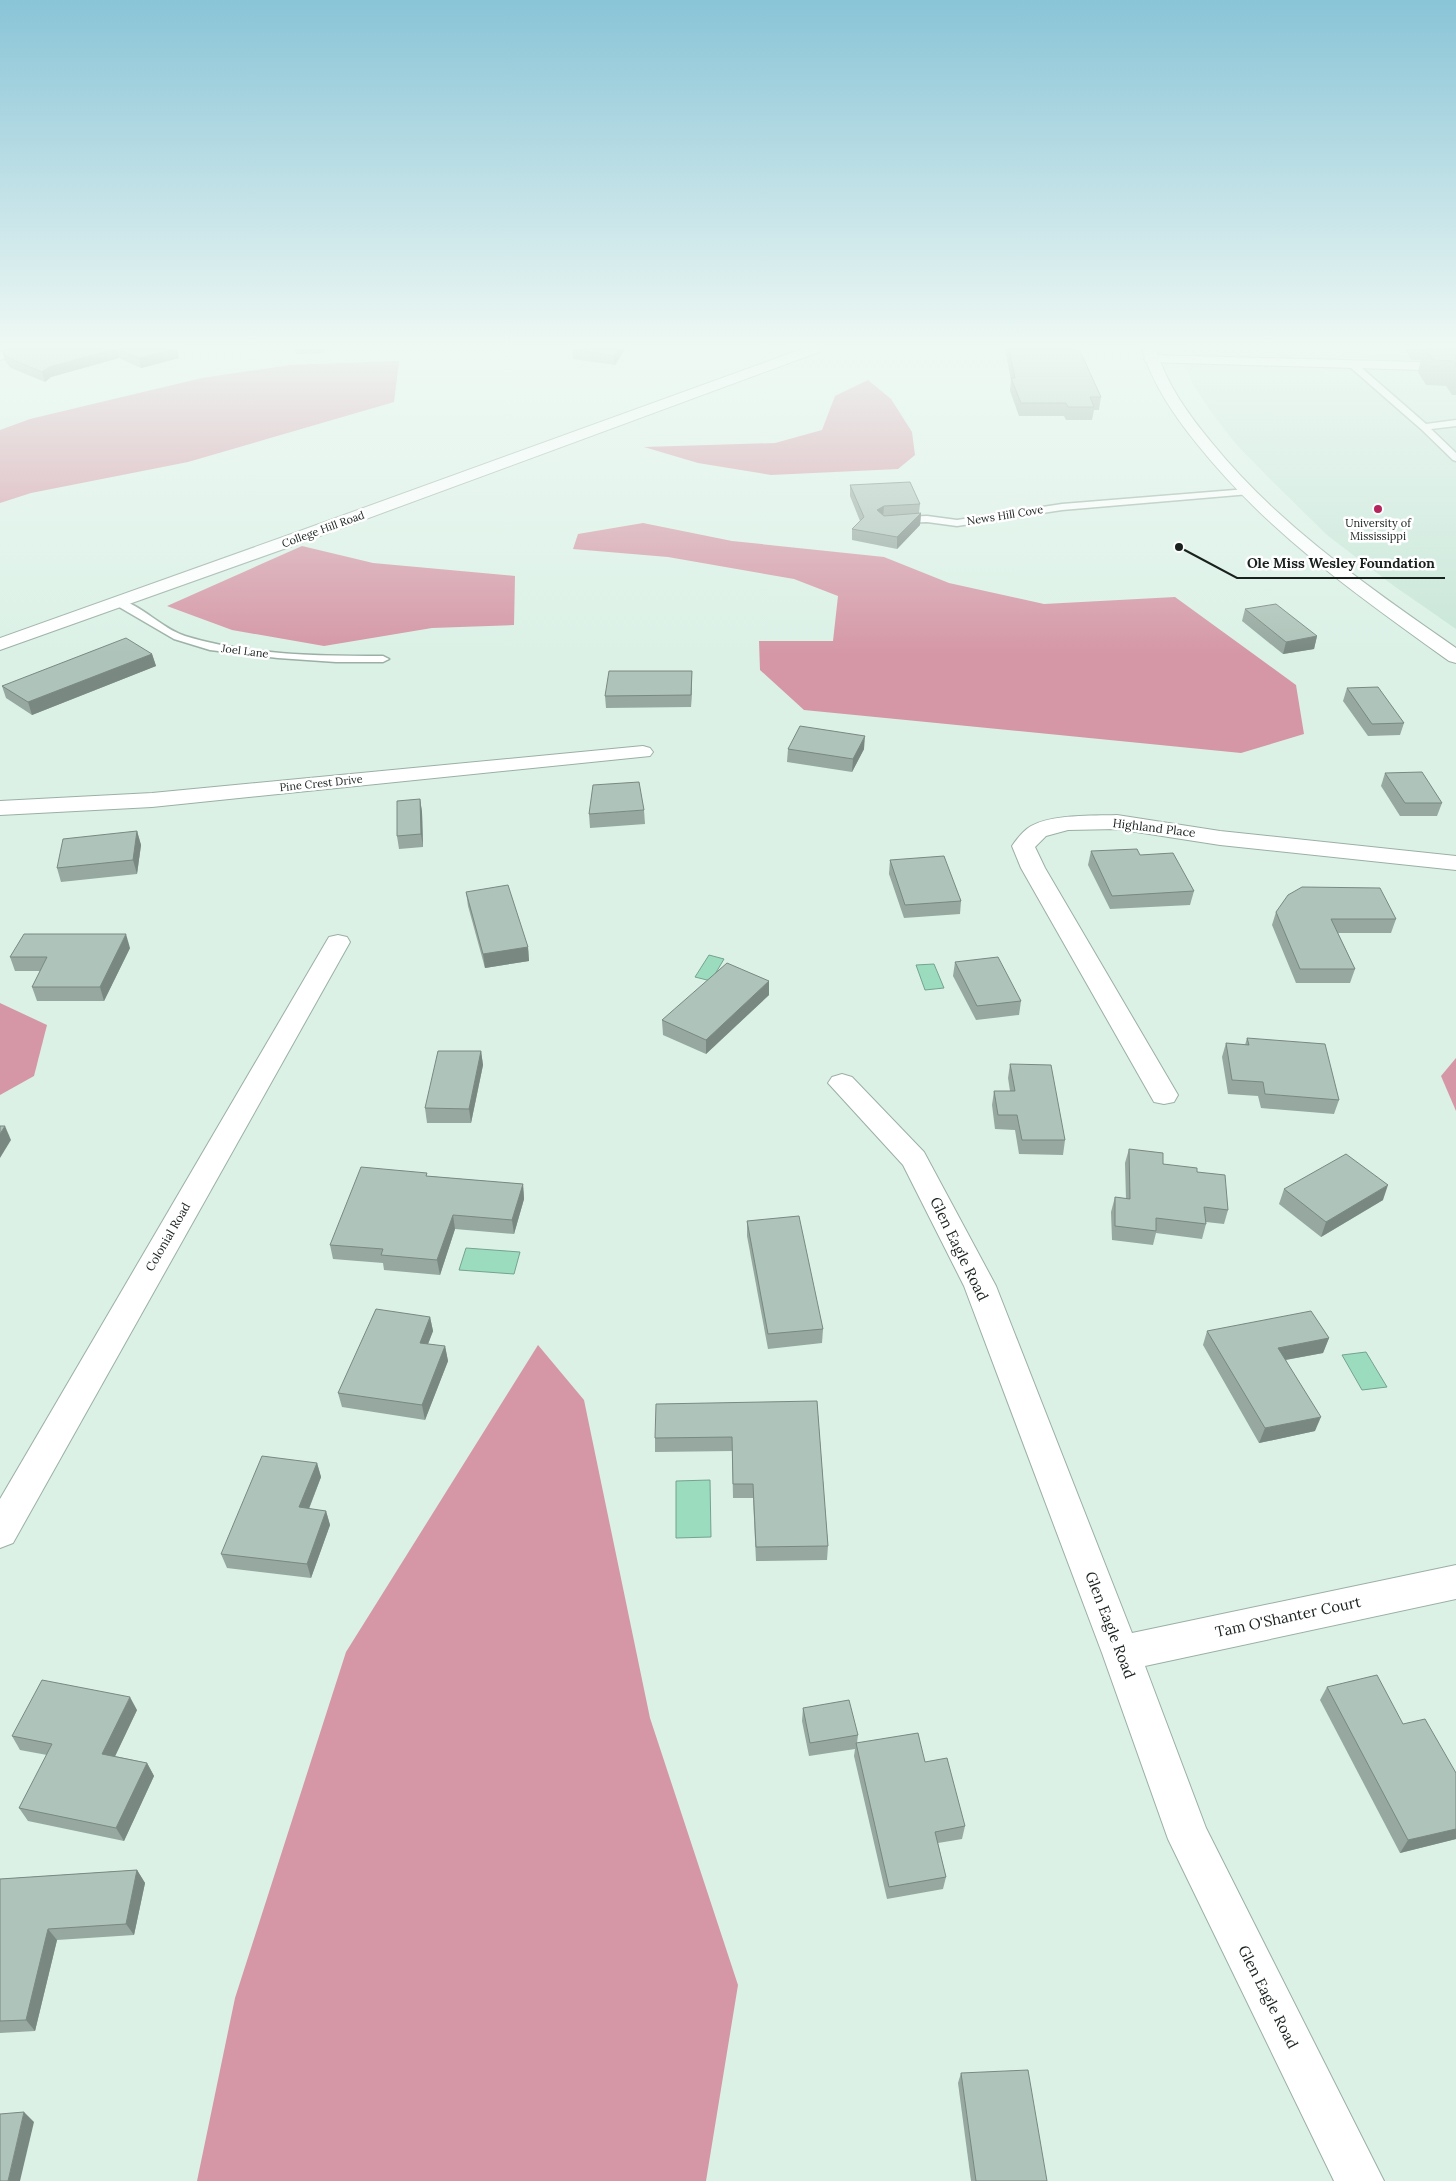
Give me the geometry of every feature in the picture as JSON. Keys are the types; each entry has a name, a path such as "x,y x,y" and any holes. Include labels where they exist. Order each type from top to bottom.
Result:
{"street":[{"name":"College Hill Road","path":"0,644 536,451"},
{"path":"1209,451 1247,492 1306,546 1371,597 1456,657"},
{"name":"Pine Crest Drive","path":"0,808 152,800 643,752"},
{"name":"Highland Place","path":"1164,1095 1033,868 1023,846 1038,831 1068,823 1117,822 1220,838 1456,864"},
{"name":"Colonial Road","path":"0,1532 338,942"},
{"name":"Glen Eagle Road","path":"842,1083 914,1159 980,1286 1121,1653 1189,1839 1360,2181"},
{"name":"Tam O'Shanter Court","path":"1121,1653 1456,1582"}],"lane":[{"name":"News Hill Cove","path":"888,521 910,519 957,523 1062,506 1247,492"},
{"name":"Joel Lane","path":"118,602 178,637 210,647 278,655 336,659 383,659"}],"shaded area":[{"path":"0,451 227,451 188,462 31,493 0,503"},
{"path":"657,451 914,451 915,455 898,469 771,475 698,463"},
{"path":"1243,451 1456,451 1456,629 1394,586 1327,535"},
{"path":"643,523 732,541 884,557 949,583 1044,604 1175,597 1296,685 1304,734 1241,753 804,710 760,670 759,641 833,641 838,596 794,579 668,557 573,549 578,534"},
{"path":"302,546 373,563 515,576 514,625 432,628 324,646 232,630 167,606"},
{"path":"709,955 724,959 711,981 695,977"},
{"path":"934,964 944,988 925,990 916,965"},
{"path":"0,1003 47,1025 34,1076 0,1095"},
{"path":"1456,1058 1456,1111 1441,1076"},
{"path":"466,1248 520,1252 514,1274 459,1270"},
{"path":"538,1345 584,1400 650,1718 738,1985 706,2181 197,2181 235,1998 346,1652"},
{"path":"1366,1352 1387,1387 1362,1390 1342,1355"},
{"path":"710,1480 711,1537 676,1538 676,1481"}],"building":[{"path":"910,482 920,504 884,506 877,510 884,516 921,513 897,537 852,529 864,517 850,485"},
{"path":"1276,604 1317,636 1286,642 1245,609"},
{"path":"126,638 152,654 28,702 2,686"},
{"path":"609,671 692,671 691,695 605,696"},
{"path":"1378,687 1404,723 1372,724 1347,688"},
{"path":"800,726 865,736 853,759 788,749"},
{"path":"1422,772 1442,803 1405,803 1385,773"},
{"path":"639,782 644,810 589,814 593,785"},
{"path":"420,799 421,834 397,836 397,801"},
{"path":"137,831 133,860 57,868 63,839"},
{"path":"1137,849 1140,855 1173,853 1194,891 1112,896 1091,851"},
{"path":"944,856 961,901 905,905 890,860"},
{"path":"508,885 528,947 483,954 466,892"},
{"path":"1302,887 1380,888 1396,919 1331,919 1355,969 1300,969 1276,912 1288,895"},
{"path":"24,934 126,934 100,987 32,987 47,957 10,957"},
{"path":"998,957 1021,1001 977,1006 955,962"},
{"path":"727,963 769,981 706,1040 662,1020"},
{"path":"1247,1038 1325,1044 1339,1100 1265,1094 1263,1082 1232,1080 1226,1043 1249,1045"},
{"path":"438,1051 481,1051 469,1109 425,1108"},
{"path":"1010,1064 1051,1065 1065,1140 1022,1140 1017,1115 998,1115 994,1091 1015,1091"},
{"path":"0,1126 5,1126 0,1134"},
{"path":"1129,1149 1163,1153 1163,1164 1197,1168 1197,1172 1225,1175 1228,1210 1204,1207 1206,1224 1156,1218 1156,1231 1115,1226 1115,1197 1130,1199"},
{"path":"1346,1154 1388,1185 1326,1222 1284,1189"},
{"path":"361,1167 427,1173 426,1176 523,1184 512,1220 453,1215 437,1260 381,1255 383,1249 330,1245"},
{"path":"799,1216 823,1329 768,1334 747,1221"},
{"path":"376,1309 430,1317 420,1343 445,1346 422,1405 338,1393"},
{"path":"1311,1311 1329,1338 1278,1348 1321,1417 1265,1428 1207,1331"},
{"path":"817,1401 828,1546 756,1547 753,1484 733,1484 732,1437 655,1438 656,1404"},
{"path":"262,1456 317,1463 299,1507 326,1511 307,1564 221,1554"},
{"path":"1377,1675 1403,1724 1425,1719 1456,1773 1456,1829 1408,1840 1327,1687"},
{"path":"42,1680 130,1697 102,1754 147,1763 116,1828 19,1808 52,1744 12,1736"},
{"path":"849,1700 858,1735 810,1743 803,1708"},
{"path":"918,1733 925,1762 947,1758 965,1826 935,1832 946,1877 889,1887 856,1743"},
{"path":"137,1870 126,1924 48,1929 26,2020 0,2021 0,1879"},
{"path":"1028,2070 1047,2181 976,2181 961,2073"},
{"path":"24,2112 8,2181 0,2181 0,2114"}],"place":[{"name":"University of Mississippi","path":"1378,509"},
{"name":"Ole Miss Wesley Foundation","path":"1179,547"}]}
